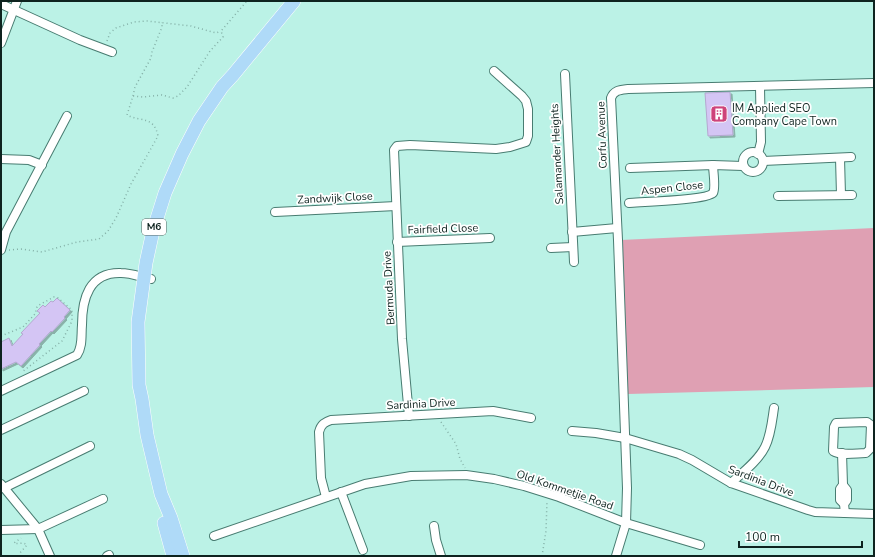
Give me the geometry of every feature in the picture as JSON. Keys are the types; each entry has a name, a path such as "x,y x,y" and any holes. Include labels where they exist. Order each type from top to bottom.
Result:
{"main road":[{"name":"M6","path":"173,556 164,521 161,494 147,435 142,399 147,278 180,179 196,144 233,75 294,1"},
{"name":"M6","path":"161,494 171,518 183,556"}],"street":[{"path":"1,43 17,1"},
{"path":"1,4 108,51"},
{"name":"Bermuda Drive","path":"408,416 402,339 394,150 397,146 433,145 496,149 510,148 527,141 528,109 526,101 494,71"},
{"name":"Salamander Heights","path":"565,74 574,262"},
{"name":"Corfu Avenue","path":"616,556 626,523 627,488 611,98 613,92 628,89 711,86 760,87 874,83"},
{"path":"760,87 761,142 760,158 760,169 756,172 748,171 743,166 743,162 746,154 750,153 760,158 851,157"},
{"path":"4,250 6,232 67,116"},
{"path":"1,158 29,160 42,165"},
{"path":"840,158 841,195"},
{"name":"Aspen Close","path":"629,203 708,196 714,189 712,165"},
{"name":"Aspen Close","path":"630,168 712,165 743,166"},
{"path":"778,196 852,195"},
{"name":"Zandwijk Close","path":"275,212 396,206"},
{"path":"572,232 617,228"},
{"name":"Fairfield Close","path":"398,242 490,238"},
{"path":"551,248 573,247"},
{"path":"1,392 77,355 80,349 81,341 83,302 88,289 97,279 114,273 124,273 147,278"},
{"path":"1,430 84,391"},
{"path":"731,484 764,449 771,430 774,408"},
{"name":"Sardinia Drive","path":"326,497 321,478 319,432 324,423 332,420 494,411 531,418"},
{"path":"836,423 870,423 870,449 866,453 842,453 835,452 832,449 834,425 836,423"},
{"name":"Sardinia Drive","path":"572,431 625,438 688,457 731,484 815,512 874,514"},
{"path":"50,556 38,530 3,485 90,446"},
{"path":"842,453 843,485 840,489 840,500 844,504 845,513"},
{"name":"Old Kommetjie Road","path":"214,536 365,484 411,476 428,475 471,476 508,482 547,493 626,523 700,545"},
{"path":"340,492 363,550"},
{"path":"1,530 38,530 103,499"},
{"path":"434,526 436,540 441,556"}],"path":[{"path":"108,51 110,33 116,28 134,22 162,22 191,26 216,33 221,31 247,1"},
{"path":"4,250 21,248 42,252 77,242 99,239 108,231 116,218 131,184 158,136 157,128 150,122 140,118 132,118 127,115 134,96 135,87 151,58 162,27 162,22"},
{"path":"134,96 143,97 162,95 173,98 178,96 187,87 210,51 222,37 221,31"},
{"path":"1,336 24,327 35,314 36,307 54,297 58,298 72,312 72,321 62,341 18,374"},
{"path":"436,414 454,440 460,459 471,476"},
{"path":"542,556 546,531 547,493"}],"shaded area":[{"path":"874,228 874,387 628,394 621,240"}],"building":[{"name":"IM Applied SEO Company Cape Town","path":"730,92 733,135 708,136 705,93"},
{"path":"57,298 70,310 64,317 65,318 39,344 40,345 21,366 16,362 1,369 1,342 9,338 12,346 23,334 21,333 40,313 37,311 43,305 45,307"}],"place":[{"name":"IM Applied SEO Company Cape Town","path":"719,114"}]}
